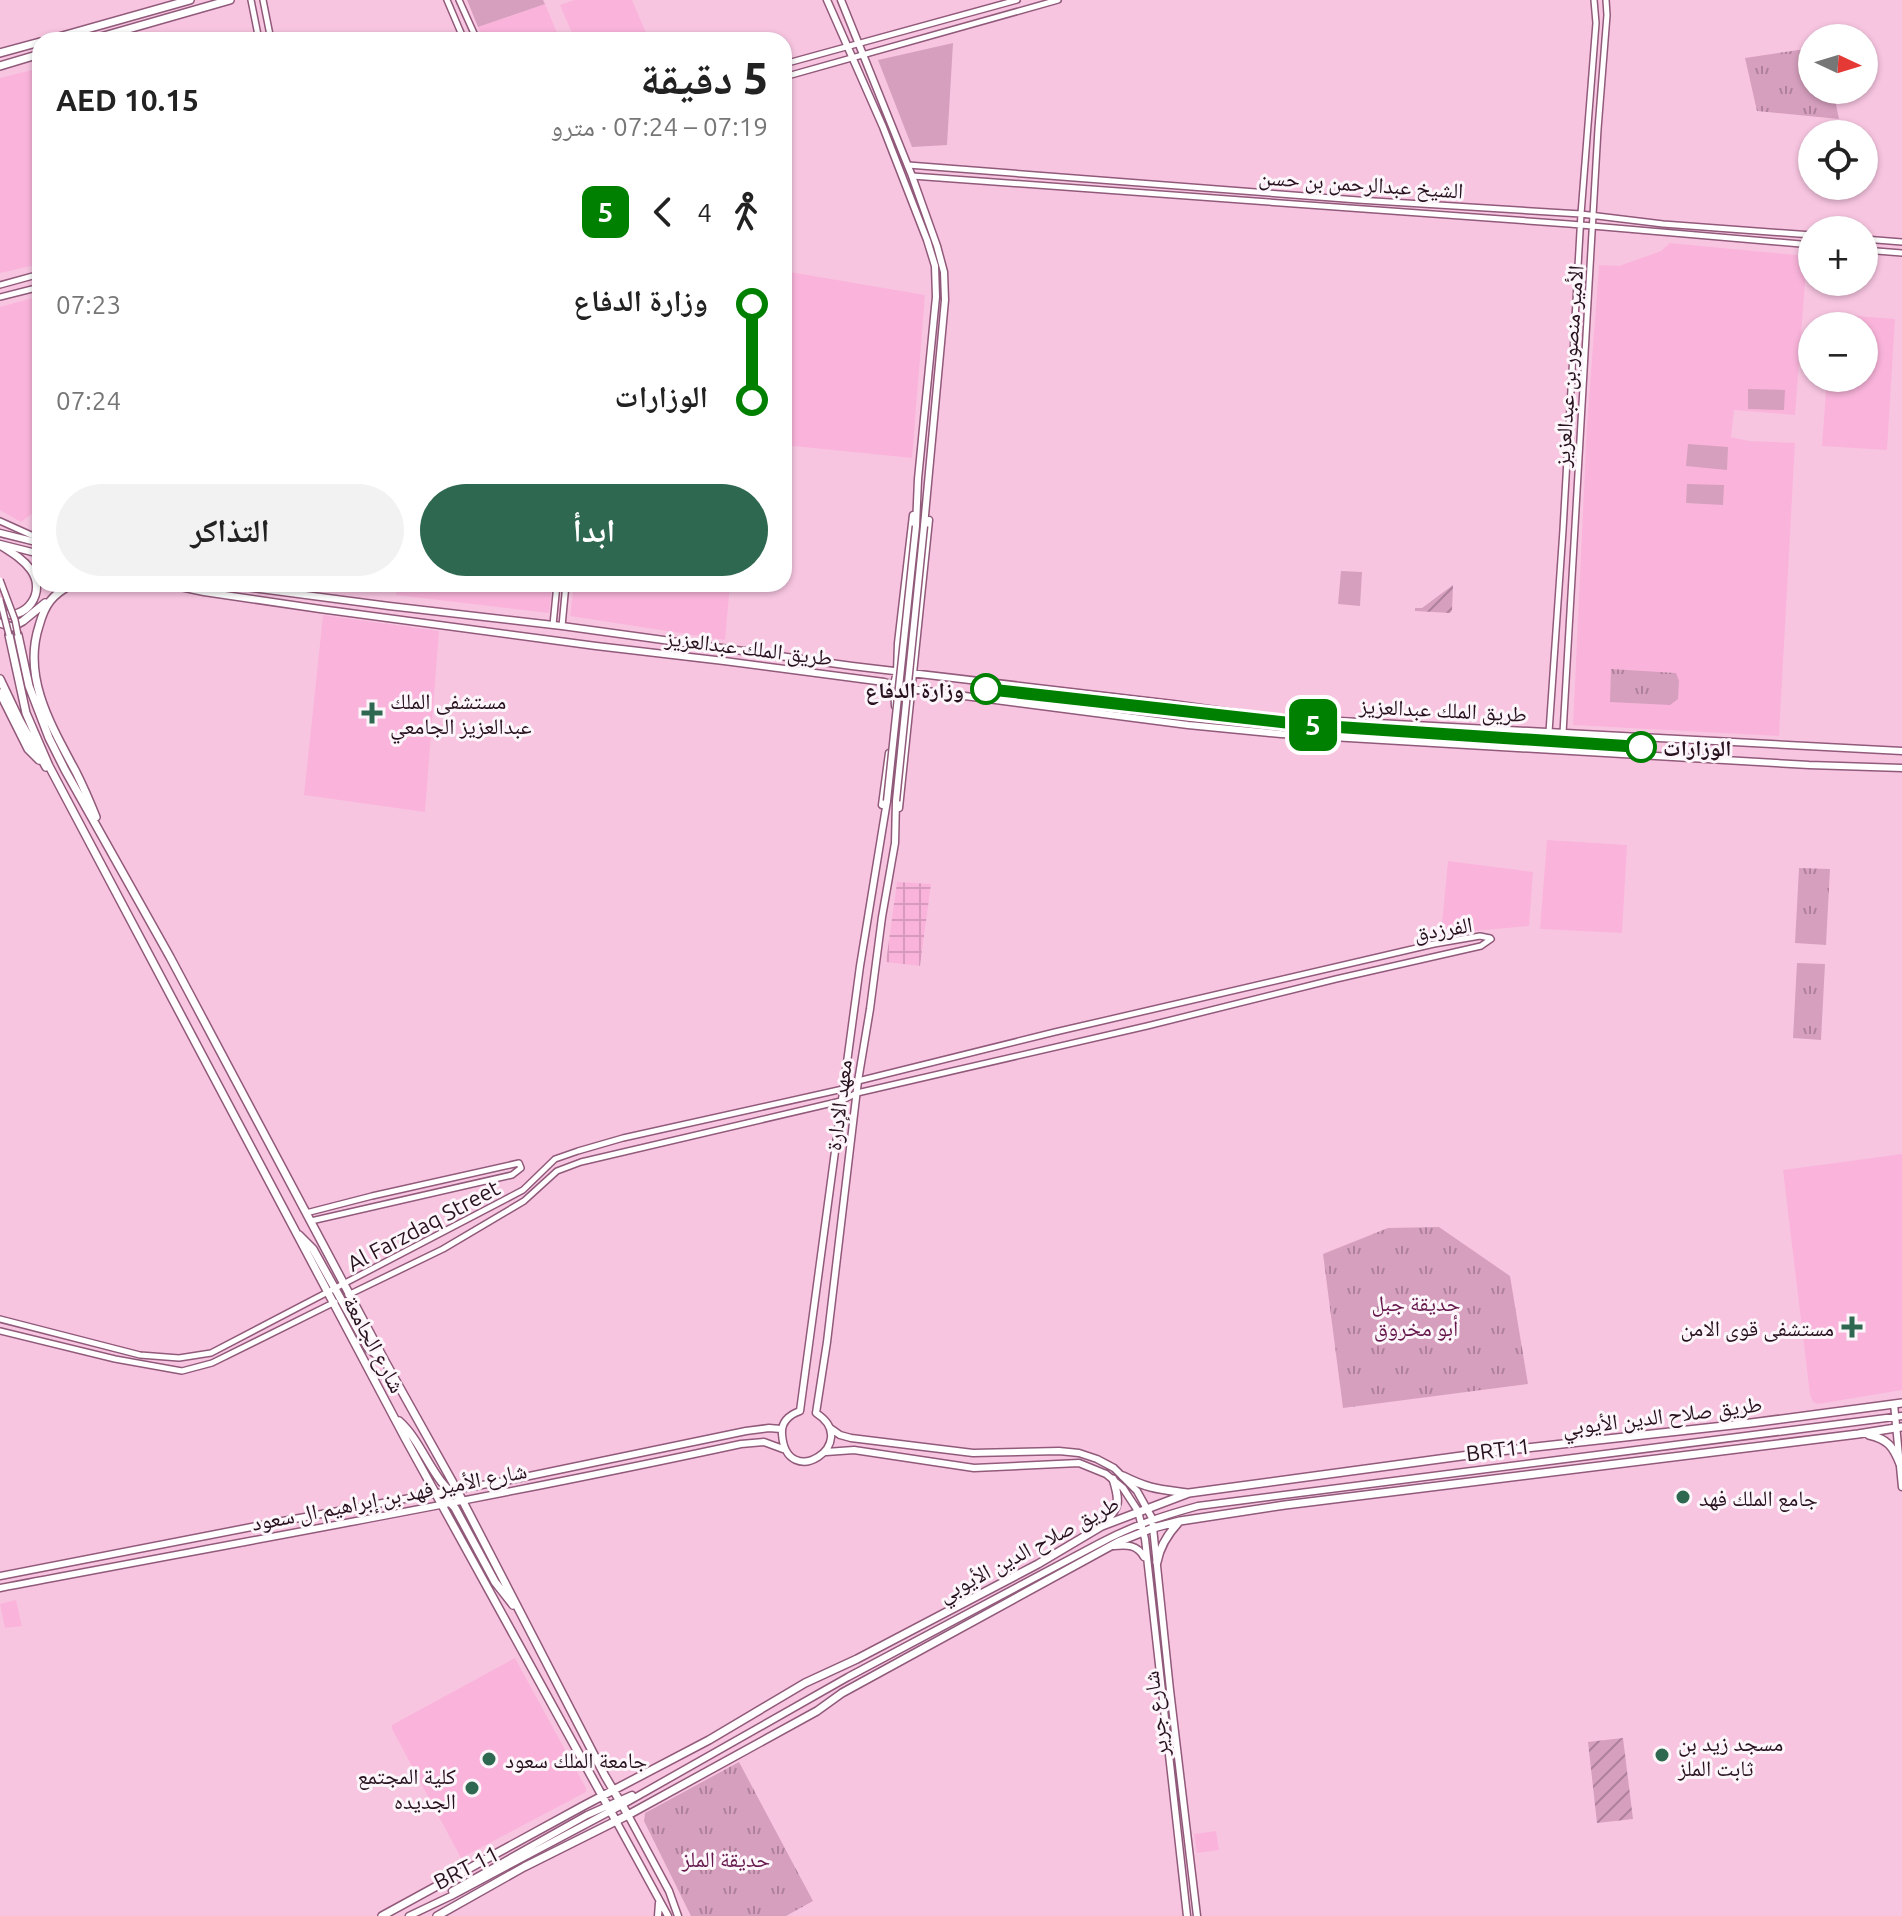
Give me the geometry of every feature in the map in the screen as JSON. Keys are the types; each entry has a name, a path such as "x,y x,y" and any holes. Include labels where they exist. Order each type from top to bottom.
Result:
{"main road":[{"path":"76,32 190,0"},
{"path":"118,32 230,0"},
{"path":"827,0 893,153 935,266 936,297 898,640 895,711 875,855 877,869"},
{"path":"841,0 912,176 944,272 945,300 929,471 920,526"},
{"path":"0,53 32,44"},
{"path":"0,66 32,56"},
{"path":"895,843 931,488 929,471"},
{"path":"919,472 920,526"},
{"name":"معهد الإدارة","path":"781,1429 788,1417 800,1411 860,966 887,801 920,526"},
{"name":"معهد الإدارة","path":"830,1428 816,1413 858,1081 895,843 920,526"},
{"path":"0,533 32,539"},
{"path":"0,544 32,552"},
{"path":"0,544 32,572"},
{"path":"0,613 8,615 24,610 32,604 36,592"},
{"path":"0,623 12,627 60,592"},
{"name":"طريق الملك عبدالعزيز","path":"204,592 1188,725 1295,735 1801,765 1902,768"},
{"name":"طريق الملك عبدالعزيز","path":"283,592 1265,717 1902,751"},
{"path":"49,600 34,641 36,686 57,738 117,862"},
{"path":"580,629 572,633 573,639 665,654"},
{"path":"13,635 26,713 60,784"},
{"name":"شارع الجامعة","path":"13,635 33,699 65,770 345,1283 453,1491 462,1500 628,1815"},
{"path":"898,640 907,647 916,647"},
{"path":"0,679 43,764"},
{"path":"0,693 28,749 60,784"},
{"path":"895,711 910,711"},
{"name":"شارع الجامعة","path":"60,784 394,1417 437,1494 446,1502 668,1916"},
{"path":"296,1232 313,1249 368,1348 384,1360"},
{"path":"1898,1403 1902,1487"},
{"name":"طريق صلاح الدين الأيوبي","path":"382,1916 709,1740 805,1683 1038,1564 1102,1526 1189,1493 1491,1452 1738,1425 1898,1403"},
{"name":"BRT11","path":"1100,1543 1147,1520 1198,1506 1899,1416"},
{"path":"394,1417 412,1434 453,1491"},
{"name":"طريق صلاح الدين الأيوبي","path":"437,1916 524,1867 628,1815 817,1711 842,1693 1109,1547 1153,1528 1285,1505 1900,1427"},
{"path":"830,1428 851,1438 973,1453 1077,1453 1106,1463 1123,1476 1149,1488 1189,1493"},
{"path":"830,1428 830,1443 826,1452 854,1450 974,1468 1079,1463 1113,1479 1147,1520"},
{"path":"781,1429 783,1449"},
{"name":"شارع الأمير فهد بن إبراهيم ال سعود","path":"0,1576 453,1491 742,1432 781,1429"},
{"path":"1863,1433 1890,1444 1900,1464"},
{"name":"شارع الأمير فهد بن إبراهيم ال سعود","path":"0,1588 741,1444 764,1442 783,1449 801,1461 815,1460 826,1452"},
{"name":"شارع جرير","path":"1123,1476 1137,1491 1147,1509 1144,1532 1147,1563 1187,1916"},
{"path":"1102,1526 1118,1505 1113,1479"},
{"path":"446,1502 495,1582 520,1612"},
{"name":"شارع جرير","path":"1147,1520 1153,1528 1197,1916"},
{"path":"1157,1562 1165,1538 1180,1521"},
{"name":"BRT 11","path":"409,1916 543,1839 620,1803 1100,1543"},
{"path":"1109,1547 1133,1546 1140,1550 1147,1563"},
{"path":"628,1815 680,1916"},
{"path":"658,1916 659,1899"}],"street":[{"path":"251,0 257,32"},
{"path":"263,0 269,32"},
{"path":"447,0 461,32"},
{"path":"459,0 473,32"},
{"path":"792,62 1017,0"},
{"path":"792,75 1058,0"},
{"name":"الأمير منصور بن عبدالعزيز","path":"1549,732 1596,23 1594,0"},
{"name":"الأمير منصور بن عبدالعزيز","path":"1563,733 1606,0"},
{"path":"471,28 472,32"},
{"name":"الشيخ عبدالرحمن بن حسن","path":"907,165 1581,214 1663,224 1798,234"},
{"path":"1032,185 1040,180 1034,175"},
{"name":"الشيخ عبدالرحمن بن حسن","path":"912,176 1798,244"},
{"path":"1053,186 1047,182 1049,177 1054,177"},
{"path":"1878,240 1902,242"},
{"path":"1878,251 1902,253"},
{"path":"0,285 32,276"},
{"path":"0,297 32,289"},
{"path":"0,521 32,537"},
{"path":"0,580 11,609 13,635"},
{"path":"553,625 556,592"},
{"path":"562,626 565,592"},
{"path":"0,600 13,635"},
{"path":"1551,703 1564,704"},
{"name":"الفرزدق","path":"857,1093 1481,946 1491,939 1480,936 1420,947 858,1081"},
{"name":"Al Farzdaq Street","path":"0,1319 140,1355 179,1358 211,1353 523,1190 555,1159 623,1138 843,1089 858,1081"},
{"name":"Al Farzdaq Street","path":"0,1331 115,1359 182,1371 212,1363 443,1249 524,1201 557,1171 594,1159 841,1101 857,1093"},
{"path":"306,1213 519,1163 521,1168 512,1175 311,1221"},
{"path":"466,1175 469,1185"}],"shaded area":[{"path":"574,0 632,0 646,32 572,32 560,5"},
{"path":"545,4 557,32 480,32 478,27"},
{"path":"32,70 32,266 0,273 0,78"},
{"path":"1670,243 1798,255 1798,296 1804,296 1803,312 1798,312 1795,415 1734,410 1731,437 1795,443 1779,736 1573,725 1587,426 1599,265 1619,266 1661,251"},
{"path":"792,272 925,295 912,458 792,446"},
{"path":"32,298 32,514 21,522 0,510 0,307"},
{"path":"1878,318 1895,319 1887,450 1822,446 1826,392 1878,392"},
{"path":"396,592 551,592 549,613 396,595"},
{"path":"573,592 729,592 725,640 570,616"},
{"name":"مستشفى الملك عبدالعزيز الجامعي","path":"323,615 439,631 425,812 304,795"},
{"path":"1547,840 1627,845 1622,933 1540,929"},
{"path":"1448,861 1533,872 1529,926 1441,934"},
{"path":"897,882 931,884 920,966 886,962"},
{"name":"مستشفى قوى الامن","path":"1902,1154 1902,1390 1818,1404 1813,1402 1810,1395 1783,1170"},
{"path":"16,1600 22,1626 5,1628 0,1604"},
{"name":"جامعة الملك سعود","path":"515,1658 586,1792 461,1858 392,1725"},
{"path":"1216,1831 1219,1850 1197,1853 1194,1834"}],"green space":[{"path":"467,0 543,0 545,4 478,27"},
{"path":"953,43 947,145 912,147 878,60"},
{"path":"1798,50 1798,104 1836,104 1839,119 1757,111 1745,58"},
{"path":"1748,389 1785,390 1784,410 1748,409"},
{"path":"1688,444 1728,447 1727,470 1686,466"},
{"path":"1687,484 1724,485 1723,505 1686,503"},
{"path":"1341,571 1362,572 1360,606 1338,604"},
{"path":"1453,585 1450,613 1415,611 1415,608 1422,608"},
{"path":"1611,669 1676,673 1678,699 1670,705 1610,702"},
{"path":"1799,868 1830,869 1826,945 1795,943"},
{"path":"1797,963 1825,964 1821,1040 1793,1038"},
{"name":"حديقة جبل أبو مخروق","path":"1439,1227 1510,1276 1528,1384 1343,1408 1323,1254 1388,1228"},
{"path":"1623,1738 1633,1819 1597,1823 1588,1742"},
{"name":"حديقة الملز","path":"739,1762 813,1901 786,1916 691,1916 644,1821 645,1813"}],"metro line":[{"name":"5","path":"986,689 1308,725 1641,747"}],"place":[{"name":"وزارة الدفاع","path":"986,689"},
{"name":"مستشفى الملك عبدالعزيز الجامعي","path":"372,713"},
{"name":"الوزارات","path":"1641,747"},
{"name":"مستشفى قوى الامن","path":"1852,1327"},
{"name":"جامع الملك فهد","path":"1683,1497"},
{"name":"مسجد زيد بن ثابت الملز","path":"1662,1755"},
{"name":"جامعة الملك سعود","path":"489,1759"},
{"name":"كلية المجتمع الجديده","path":"472,1788"}]}
